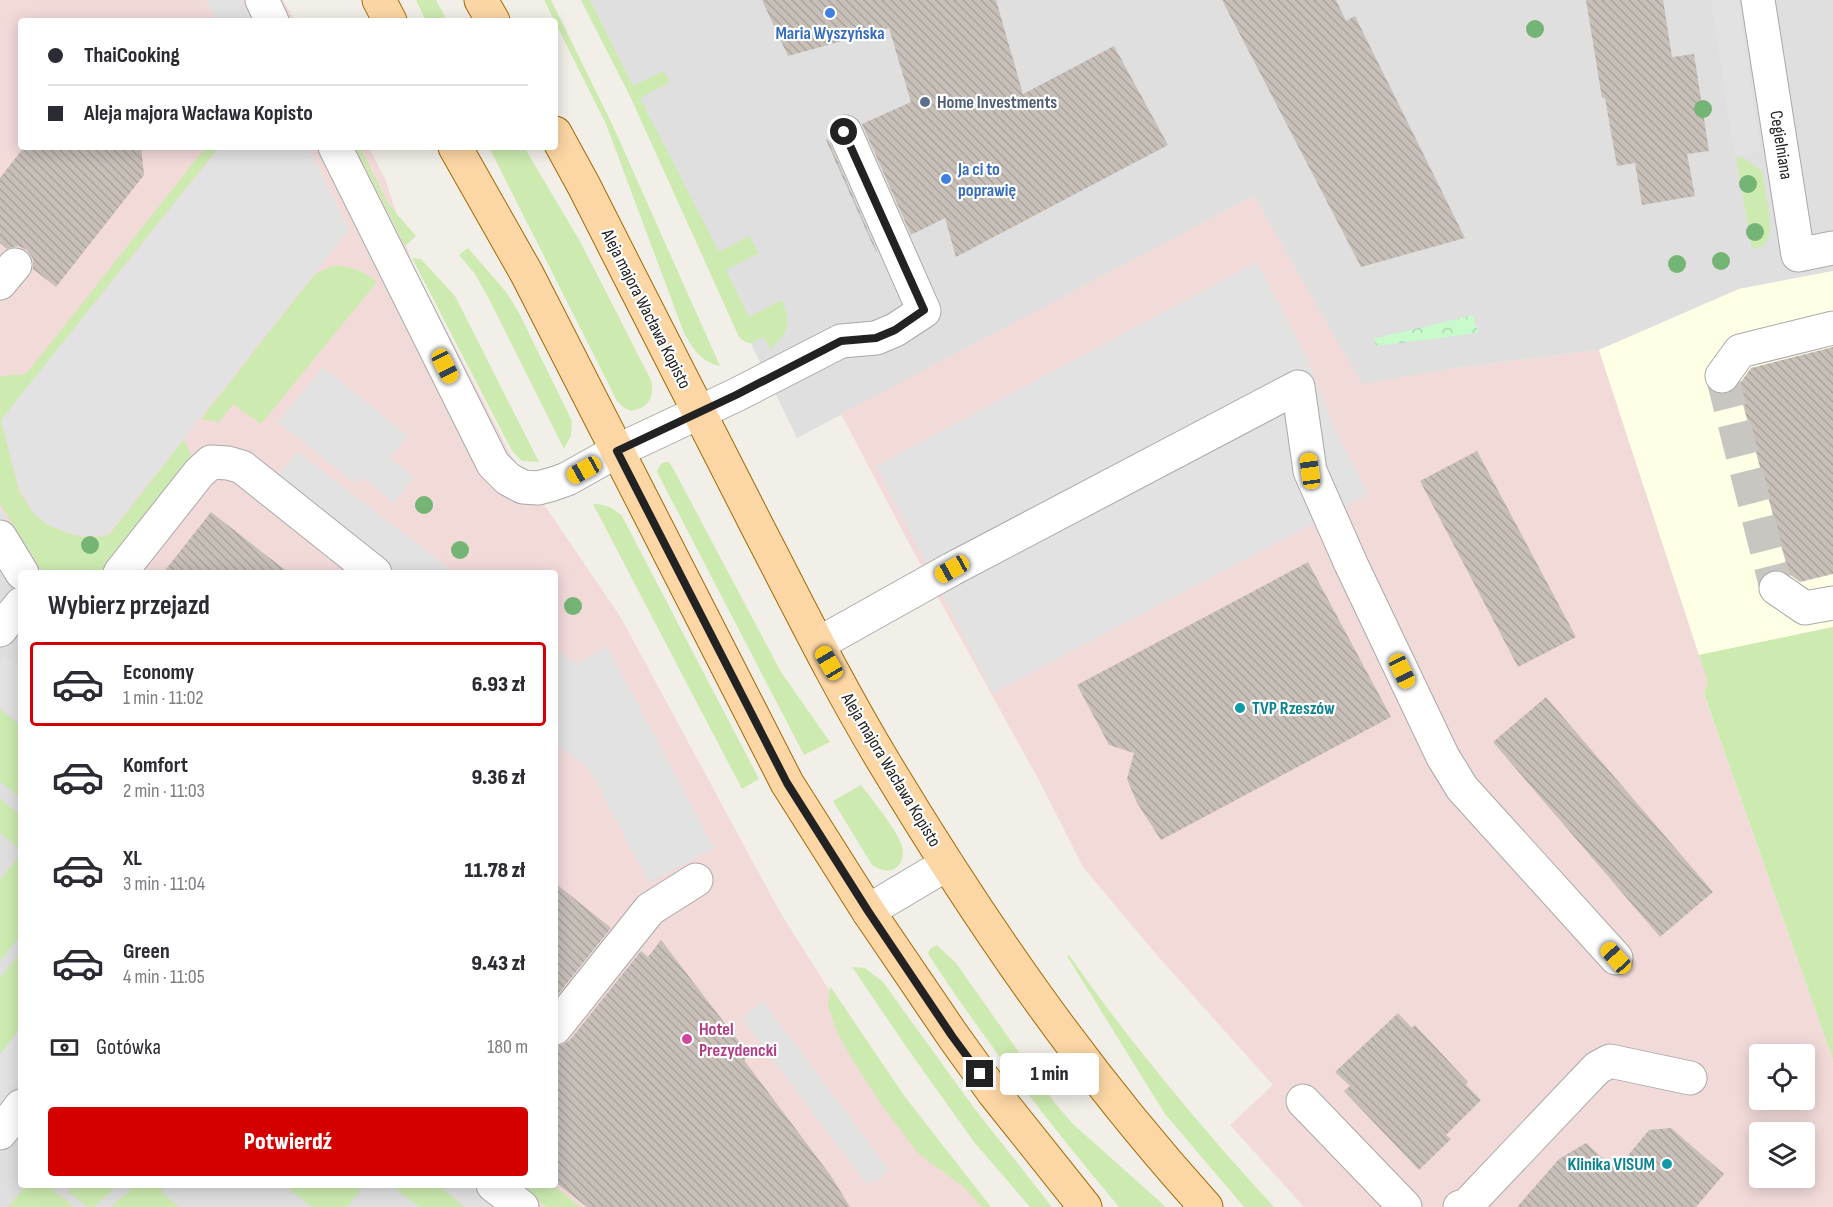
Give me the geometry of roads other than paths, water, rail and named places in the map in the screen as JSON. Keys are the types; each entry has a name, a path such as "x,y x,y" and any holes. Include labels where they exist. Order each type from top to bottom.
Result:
{"main road":[{"path":"379,0 388,18"},
{"path":"481,0 491,18"},
{"name":"Aleja majora Wacława Kopisto","path":"558,138 818,644 883,761 996,940 1044,1009 1149,1142 1206,1207"},
{"path":"457,150 527,274 787,783 868,911 952,1036 994,1093 1085,1207"}],"street":[{"path":"262,0 271,18"},
{"name":"Cegielniana","path":"1758,0 1798,255 1833,248"},
{"path":"336,150 493,464 508,479 523,487 538,488 567,479 617,451 841,341 876,338 895,330 924,310 844,132"},
{"path":"1722,376 1740,351 1833,328"},
{"path":"818,644 952,569 1298,387 1310,471 1351,564 1443,757 1462,788 1616,958"},
{"path":"122,570 199,473 211,462 242,467 371,570"},
{"path":"0,537 20,570"},
{"path":"1776,588 1805,608 1833,603"},
{"path":"0,630 18,608"},
{"path":"868,911 947,864"},
{"path":"558,1024 650,909 696,880"},
{"path":"1460,1207 1467,1205 1597,1068 1610,1061 1690,1078"},
{"path":"1303,1101 1405,1207"},
{"path":"0,1133 18,1110"},
{"path":"497,1188 522,1207"}],"tunnel":[{"path":"1722,376 1776,588"}],"place":[{"name":"Maria Wyszyńska","path":"830,13"},
{"name":"Home Investments","path":"925,102"},
{"name":"Ja ci to poprawię","path":"946,179"},
{"name":"TVP Rzeszów","path":"1240,708"},
{"name":"Hotel Prezydencki","path":"687,1039"},
{"name":"Klinika VISUM","path":"1667,1164"}]}
